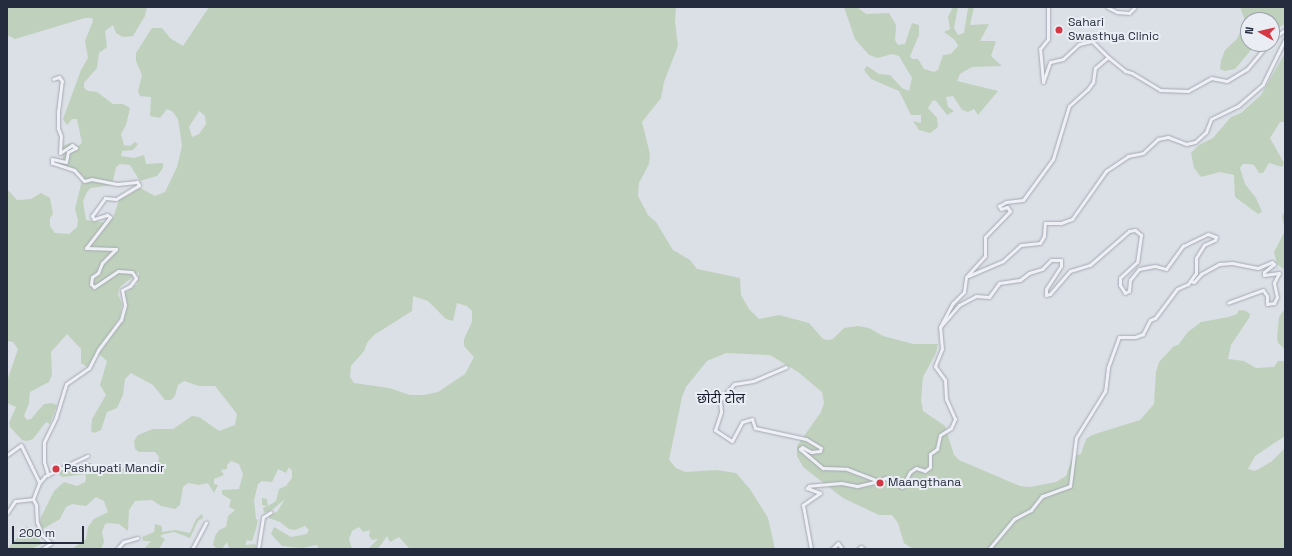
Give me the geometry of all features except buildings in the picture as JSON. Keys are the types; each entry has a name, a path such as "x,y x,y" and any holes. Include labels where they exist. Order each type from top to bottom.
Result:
{"street":[{"path":"1048,7 1048,39 1040,49 1043,82 1050,62 1063,59 1079,44 1092,41 1125,71 1132,73 1160,90 1188,91 1211,78 1227,80 1247,69 1261,52"},
{"path":"1107,7 1117,12 1131,12 1135,7"},
{"path":"966,277 1003,261 1021,244 1040,243 1044,236 1045,223 1061,223 1072,219 1106,171 1128,156 1143,153 1158,139 1168,137 1186,144 1195,142 1206,132 1211,119 1238,106 1263,84 1285,39"},
{"path":"811,549 803,505 820,493 807,488 809,486 841,483 857,486 879,481 885,478 902,487 910,472 916,468 926,471 930,467 930,454 936,449 942,431 951,428 955,418 946,399 945,380 935,366 942,350 940,327 953,303 964,292 966,277 985,256 985,237 1010,211 1007,206 1001,209 999,206 1006,202 1022,200 1053,159 1069,106 1088,89 1093,82 1095,68 1108,57"},
{"path":"48,475 44,462 44,442 56,417 66,384 90,368 98,350 121,320 125,305 122,290 130,286 136,278 132,272 118,271 94,287 90,284 92,278 98,273 102,263 116,249 86,248 110,217 107,215 94,219 92,216 103,200 116,199 139,185 137,182 116,184 92,179 84,181 74,170 52,163 52,159 66,162 68,152 76,148 72,145 60,153 61,136 58,128 58,112 62,80 59,77 53,79"},
{"path":"940,327 959,305 976,296 989,297 999,283 1020,280 1029,273 1042,269 1051,260 1061,260 1061,266 1046,289 1046,295 1050,294 1070,271 1090,265 1131,230 1141,235 1137,262 1120,278 1124,292 1129,291 1130,280 1139,268 1155,266 1166,269 1183,246 1208,234 1216,237 1215,240 1204,245 1196,258 1196,274 1190,282"},
{"path":"989,549 1014,519 1031,510 1042,496 1070,486 1076,438 1105,391 1108,368 1119,337 1141,335 1150,320 1155,318 1177,289 1190,282 1194,282 1201,274 1219,264 1232,263 1258,268 1272,262 1274,264 1264,272 1264,275 1279,273 1274,283 1277,297 1274,303 1267,304 1267,296 1262,290 1228,303"},
{"path":"786,367 753,381 734,384 720,400 721,412 716,433 732,441 742,422 752,419 755,428 799,437 821,448 820,451 811,452 802,447 800,449 823,468 847,469 879,481"},
{"path":"7,455 21,445 39,482"},
{"path":"42,549 51,543 42,535 33,500 39,482 48,475 87,456"},
{"path":"7,513 15,501 33,500"},
{"path":"258,549 263,517 271,512"},
{"path":"192,549 206,523"},
{"path":"117,549 122,542 137,538"},
{"path":"832,549 838,543 842,549"},
{"path":"858,549 862,547 863,549"}],"green space":[{"path":"7,7 147,7 145,16 133,36 123,37 116,33 113,25 105,31 107,47 99,53 97,68 84,83 84,88 88,91 97,92 113,104 123,104 130,108 126,125 121,134 124,145 130,146 135,142 138,144 133,150 122,151 121,156 134,158 144,155 146,164 163,163 163,168 157,176 140,181 130,165 120,164 116,167 112,185 91,188 87,192 83,201 86,220 107,223 113,218 119,200 140,188 155,196 165,192 177,167 182,146 178,119 172,111 167,109 160,118 150,116 151,97 140,96 138,91 142,75 136,61 136,53 152,28 162,28 170,38 183,46 209,7 676,7 675,22 678,46 664,82 661,98 642,122 650,154 649,164 639,183 638,196 648,215 656,222 673,250 690,260 697,269 740,278 741,295 749,309 759,319 779,315 809,323 823,339 828,340 833,339 844,328 858,326 869,328 883,336 913,344 938,344 936,353 923,377 921,400 923,411 945,426 954,455 959,460 1020,486 1030,487 1056,482 1066,476 1073,456 1081,454 1086,439 1092,435 1140,420 1154,404 1156,372 1159,362 1173,347 1178,345 1188,332 1201,322 1229,317 1237,314 1239,310 1246,311 1250,314 1249,318 1231,345 1228,359 1244,361 1256,368 1274,367 1278,361 1285,361 1285,436 1255,456 1248,469 1255,471 1271,462 1285,448 1285,549 913,549 904,543 898,523 892,515 879,515 843,498 803,467 797,456 797,446 821,412 824,403 822,392 798,372 770,355 726,353 707,361 686,387 682,397 669,460 676,468 685,472 716,470 736,473 750,489 768,518 775,549 410,549 399,537 390,542 387,536 378,549 368,549 378,539 372,540 369,536 370,530 363,532 359,527 352,531 349,539 352,549 319,549 317,545 302,548 282,546 271,534 274,527 291,537 307,534 309,530 305,526 295,530 289,529 280,522 269,518 269,514 277,512 285,499 272,510 264,513 263,508 267,506 262,505 262,498 267,499 268,506 276,501 279,489 286,486 292,478 292,471 289,467 286,473 278,469 272,482 262,481 258,484 254,500 256,519 258,520 252,541 247,540 245,545 255,544 257,549 229,549 227,542 222,549 217,549 213,545 215,536 219,530 226,527 228,516 235,510 229,507 231,500 222,494 222,490 239,489 243,474 239,464 231,461 227,465 227,469 221,470 224,475 214,479 214,484 218,485 214,493 208,483 199,485 188,483 183,487 180,505 175,509 161,506 152,500 135,501 129,510 128,531 119,524 105,524 102,532 104,542 101,549 72,549 86,539 88,527 94,519 108,512 104,501 96,497 86,506 72,504 66,507 60,519 43,529 40,523 41,517 54,491 64,482 77,486 85,482 85,474 63,477 59,475 60,472 75,469 86,461 93,464 94,468 99,472 116,472 126,467 126,464 150,467 158,463 159,457 155,452 139,452 135,449 134,441 138,435 153,429 173,429 192,416 199,417 219,431 235,425 237,414 215,386 199,386 184,381 178,385 175,396 171,400 165,400 153,385 131,373 125,379 123,395 117,408 107,412 101,430 94,433 91,431 92,419 106,395 100,385 107,361 99,354 121,323 127,308 124,294 137,284 139,272 120,287 118,294 122,304 120,317 87,367 81,363 81,349 67,334 51,352 52,375 49,382 30,392 29,403 24,416 27,420 31,419 44,404 52,403 57,405 50,424 46,422 33,439 27,441 22,440 10,427 9,423 16,407 7,403 7,381 18,349 13,342 7,341 7,189 17,200 31,199 41,193 50,198 53,214 50,218 50,226 55,233 69,234 77,227 78,220 75,209 83,176 75,169 53,162 53,159 63,160 62,146 71,143 78,146 82,143 77,119 72,119 67,125 63,119 81,70 88,58 85,41 93,21 92,18 85,18 15,39 7,35","holes":["199,111 205,116 206,124 199,134 192,137 189,127","413,296 428,301 446,319 453,321 457,303 467,306 472,311 472,322 464,339 464,346 474,357 465,374 438,392 424,395 410,395 389,388 354,383 350,377 351,366 364,351 367,343 374,335 412,311"]},
{"path":"844,7 857,7 866,14 889,13 896,25 895,40 898,45 905,44 912,23 919,25 919,35 910,56 912,59 918,59 924,69 934,72 938,70 943,55 951,54 958,46 955,40 944,32 950,29 948,17 953,7 958,7 954,28 958,35 964,33 968,8 974,7 970,25 989,24 980,41 996,41 991,56 1002,66 972,67 960,74 957,81 998,91 978,115 974,109 968,112 962,110 953,96 946,97 948,107 954,111 947,115 936,101 933,100 928,108 937,118 938,127 930,133 919,130 913,121 921,123 921,115 911,115 899,91 871,79 864,70 867,66 879,74 890,75 902,88 909,91 912,78 899,56 892,54 878,58 869,55 855,39"},
{"path":"1240,7 1285,7 1285,24 1280,27 1280,12 1242,12"},
{"path":"1240,32 1240,52 1249,52 1235,69 1225,71 1220,69 1225,50 1237,39"},
{"path":"1285,53 1285,122 1280,122 1270,138 1284,163 1282,167 1269,163 1263,173 1259,173 1254,165 1243,164 1240,168 1245,184 1256,198 1262,212 1258,214 1235,197 1234,175 1220,172 1201,177 1194,168 1191,153 1199,145 1213,138 1231,117 1241,113 1261,95"},
{"path":"1285,211 1285,231 1282,216"},
{"path":"1285,231 1285,270 1277,264 1274,252"},
{"path":"1285,308 1285,349 1278,343 1277,338 1279,317"},
{"path":"202,514 203,518 198,521 190,538 174,532 164,534 160,536 165,539 159,549 144,549 151,541 143,541 142,537 154,532 155,524 162,526 162,532 176,530 190,533 196,519"},
{"path":"27,527 34,529 42,544 33,548 7,549"}],"place":[{"name":"Sahari Swasthya Clinic","path":"1059,30"},
{"name":"Pashupati Mandir","path":"56,469"},
{"name":"Maangthana","path":"880,483"}],"district":[{"name":"छोटी टोल","path":"721,398"}]}
